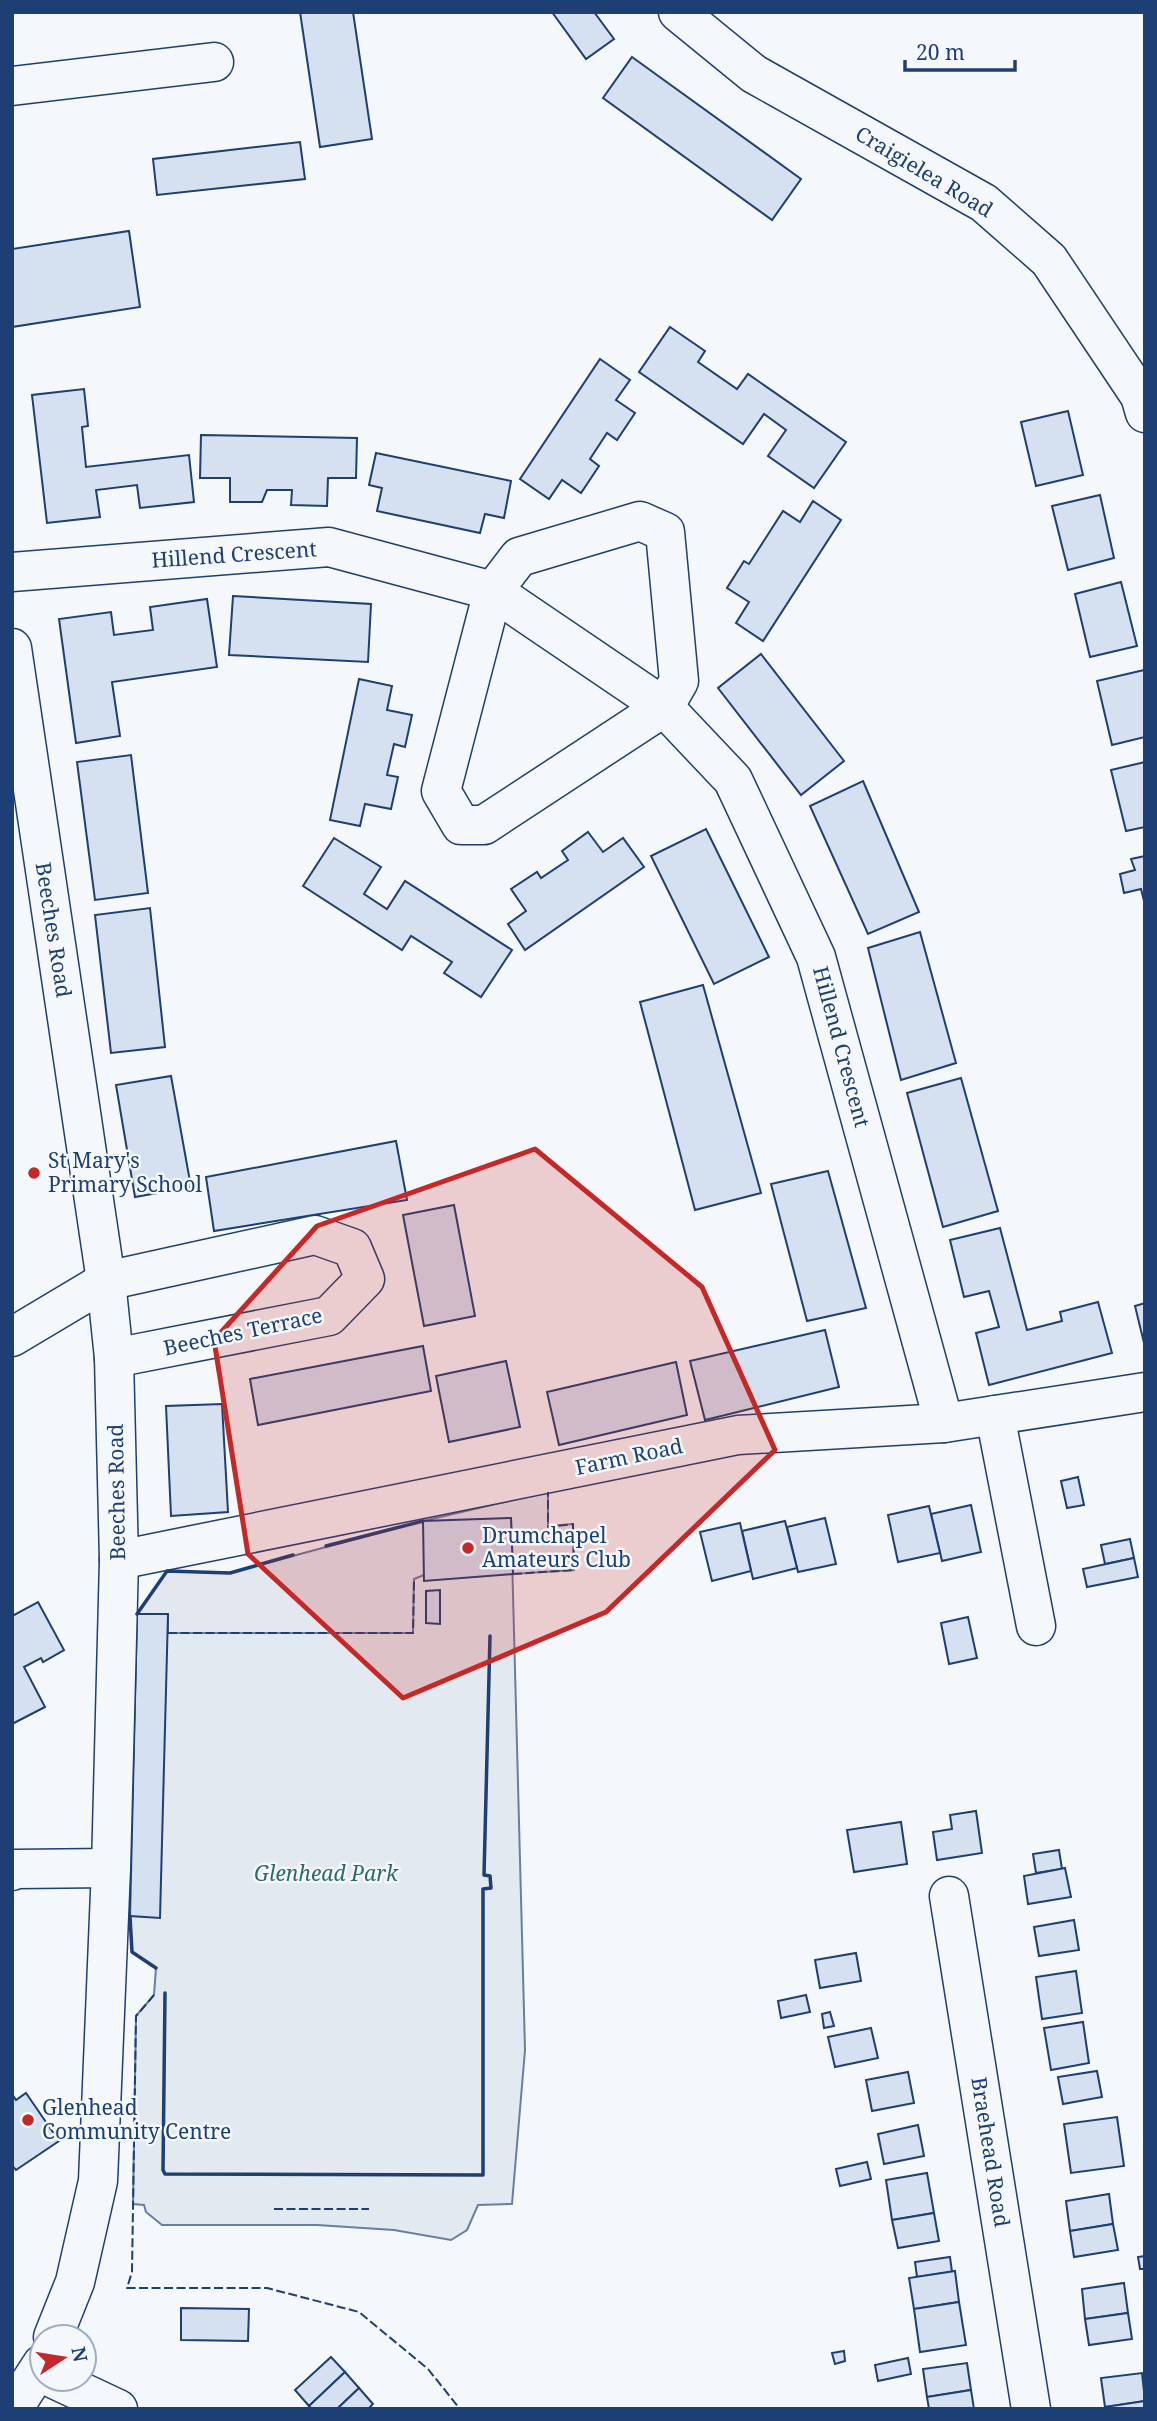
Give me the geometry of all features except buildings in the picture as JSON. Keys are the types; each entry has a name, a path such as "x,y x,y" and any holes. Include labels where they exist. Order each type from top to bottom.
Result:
{"street":[{"name":"Craigielea Road","path":"678,12 754,74 984,203 1049,260 1140,396 1145,413"},
{"path":"12,86 214,62"},
{"path":"640,521 665,531 679,681 664,707 484,825 461,825 441,791 493,591 519,557 640,521"},
{"name":"Hillend Crescent","path":"12,572 329,547 493,591 664,707 733,780 816,957 944,1423"},
{"name":"Beeches Road","path":"12,648 16,710 106,1281 114,1358 119,1560 111,1868 97,2181 75,2282 59,2323"},
{"name":"Beeches Terrace","path":"106,1281 315,1235 352,1248 365,1279 329,1316 114,1358"},
{"path":"12,1337 106,1281"},
{"name":"Farm Road","path":"119,1560 738,1434 944,1423 1145,1392"},
{"path":"995,1415 1036,1626"},
{"path":"12,1871 111,1868"},
{"name":"Braehead Road","path":"949,1896 1031,2409"},
{"path":"13,2409 28,2391"},
{"path":"86,2393 118,2409"}],"highlighted area":[{"path":"535,1149 702,1287 775,1450 606,1612 403,1698 248,1554 214,1340 317,1226"}],"green space":[{"name":"Glenhead Park","path":"511,1518 525,2050 512,2204 478,2205 467,2230 451,2240 394,2230 317,2225 162,2225 146,2212 144,2205 133,2204 136,2016 154,1995 156,1968 132,1952 130,1916 137,1614 167,1571 230,1573 423,1521"}],"shaded area":[{"path":"548,1492 548,1526 573,1524 574,1570 513,1574 511,1519 414,1579 413,1633 168,1633 168,1614 137,1614 167,1571 230,1573 423,1521"}],"fence":[{"path":"513,1574 574,1570 573,1524 548,1527 548,1492"},
{"path":"168,1633 413,1633 414,1579"},
{"path":"154,1995 136,2016 132,2272 127,2288 267,2288 359,2312 428,2369 460,2409"},
{"path":"274,2209 369,2209"}],"wall":[{"path":"326,1546 423,1521"},
{"path":"137,1614 167,1571 230,1573 293,1555"},
{"path":"165,1993 165,2174 483,2175 483,1889 491,1888 490,1876 484,1875 490,1636"},
{"path":"130,1916 132,1952 156,1968"}],"place":[{"name":"St Mary's Primary School","path":"34,1173"},
{"name":"Drumchapel Amateurs Club","path":"468,1548"},
{"name":"Glenhead Community Centre","path":"28,2120"}]}
